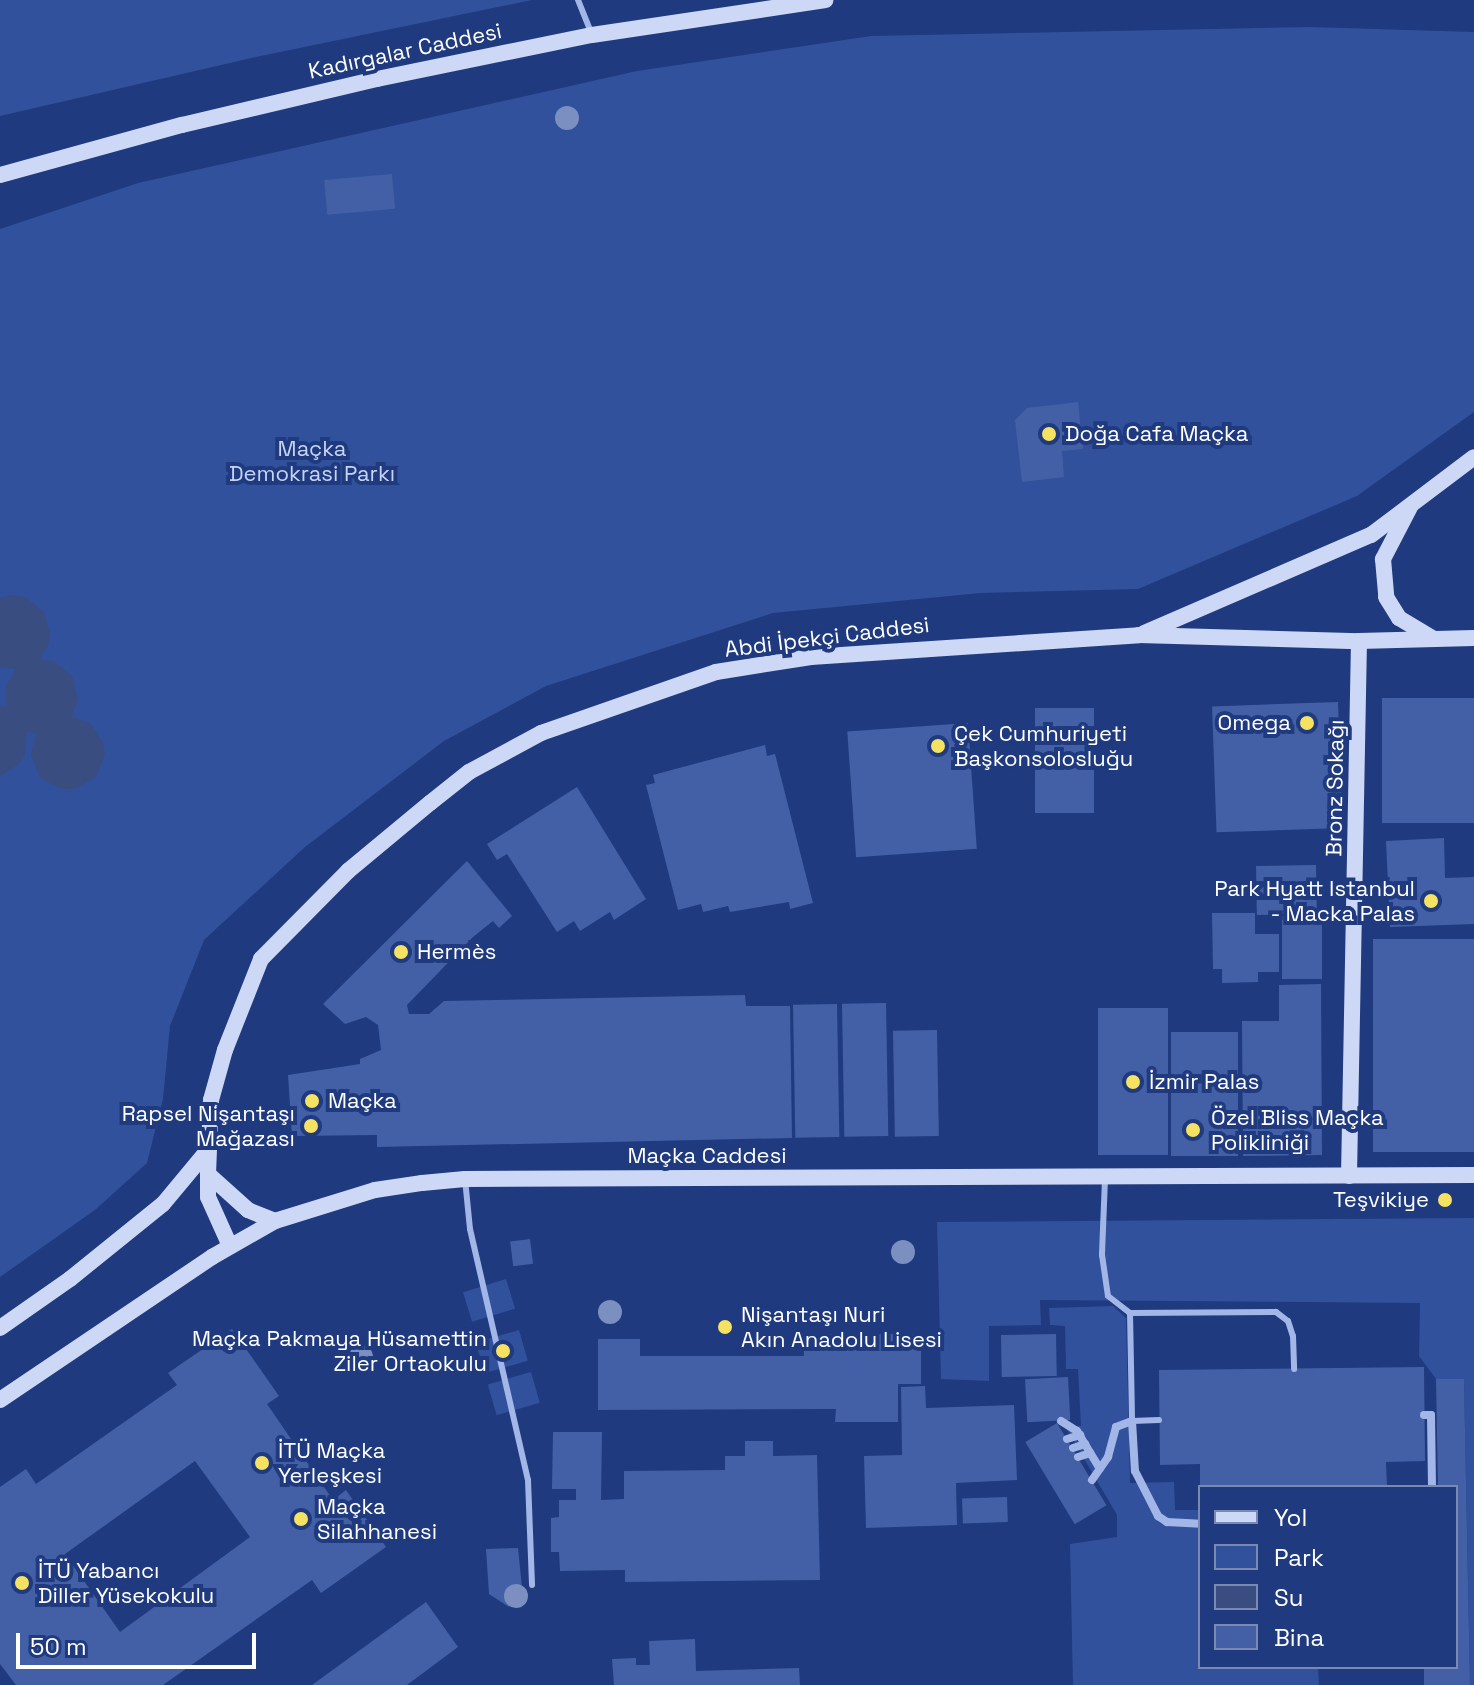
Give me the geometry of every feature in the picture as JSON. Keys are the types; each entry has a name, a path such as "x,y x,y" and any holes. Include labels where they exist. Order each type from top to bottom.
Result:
{"street":[{"name":"Kadırgalar Caddesi","path":"0,175 272,102 592,35 825,0"},
{"path":"1139,635 1371,535 1474,457"},
{"path":"1413,502 1383,559 1386,597 1399,618 1434,639"},
{"name":"Abdi İpekçi Caddesi","path":"230,1246 220,1231 208,1197 211,1100 225,1050 261,959 348,871 430,803 469,772 529,739 716,672 811,657 1139,635 1359,641 1474,638"},
{"name":"Bronz Sokağı","path":"1349,1176 1359,641"},
{"path":"0,1328 70,1279 163,1204 208,1150"},
{"path":"208,1174 248,1210 275,1221"},
{"name":"Maçka Caddesi","path":"0,1400 230,1246 275,1221 375,1190 465,1179 1474,1175"},
{"path":"1424,1415 1431,1415 1434,1424 1432,1485"},
{"path":"1061,1421 1082,1439 1100,1469"},
{"path":"1092,1480 1108,1457 1116,1427 1132,1421 1135,1471 1158,1516 1167,1522 1198,1524"},
{"path":"1067,1439 1082,1439"},
{"path":"1073,1448 1082,1439"},
{"path":"1078,1457 1090,1453"}],"lane":[{"path":"578,0 592,35"},
{"path":"1105,1176 1102,1255 1108,1296 1130,1313 1276,1312 1288,1321 1293,1336 1294,1369"},
{"path":"465,1179 470,1229 528,1480 532,1585"},
{"path":"1130,1313 1132,1421 1159,1420"}],"green space":[{"path":"0,0 532,0 256,57 0,116"},
{"name":"Maçka Demokrasi Parkı","path":"1310,27 1474,32 1474,412 1357,496 1138,589 981,593 773,613 546,686 444,741 305,847 204,940 170,1026 163,1099 147,1163 95,1210 0,1277 0,229 138,183 637,71 871,36"},
{"path":"1474,1218 1474,1685 1470,1685 1464,1379 1436,1379 1419,1356 1420,1303 1040,1300 1041,1325 989,1326 989,1381 941,1379 937,1222"},
{"path":"506,1279 515,1309 472,1322 463,1292"},
{"path":"1113,1306 1126,1318 1130,1483 1174,1482 1175,1510 1198,1510 1198,1669 1318,1669 1319,1685 1073,1685 1070,1544 1117,1537 1117,1515 1065,1426 1081,1426 1078,1369 1066,1369 1065,1326 1050,1325 1049,1308"},
{"path":"519,1330 528,1361 485,1373 476,1342"},
{"path":"531,1372 540,1403 497,1415 488,1384"}],"water":[{"path":"13,595 25,597 44,612 50,634 48,646 39,660 54,661 72,676 78,698 72,717 90,723 103,743 105,754 96,777 75,789 62,789 40,778 31,755 36,734 27,731 25,754 19,764 0,776 0,705 6,707 6,686 16,669 0,667 0,598"}],"building":[{"path":"392,174 395,209 327,215 324,180"},
{"name":"Doğa Cafa Maçka","path":"1078,402 1083,449 1062,451 1064,477 1022,482 1015,420 1027,408"},
{"path":"1382,698 1474,698 1474,823 1382,823"},
{"path":"1338,702 1342,828 1216,832 1212,706"},
{"path":"1035,708 1094,708 1094,813 1035,813"},
{"path":"968,723 977,849 856,857 847,731"},
{"path":"765,745 767,756 775,754 813,903 790,909 789,902 730,912 728,906 703,912 701,904 678,910 646,785 655,783 653,775"},
{"path":"577,787 646,899 614,920 610,912 580,931 574,921 557,932 507,854 497,860 487,844"},
{"name":"Park Hyatt Istanbul - Macka Palas","path":"1444,838 1445,878 1474,877 1474,924 1390,927 1386,841"},
{"path":"467,861 512,916 499,928 493,921 473,937 407,1005 409,1014 429,1014 444,1001 745,995 746,1006 790,1006 792,1138 377,1147 377,1135 292,1136 288,1075 360,1064 360,1059 381,1050 378,1025 366,1017 345,1024 323,1004"},
{"path":"1316,865 1317,914 1257,915 1256,866"},
{"path":"1212,913 1255,913 1255,934 1279,934 1279,972 1258,972 1258,982 1222,983 1222,969 1213,969"},
{"path":"1282,916 1322,916 1322,979 1282,979"},
{"path":"1373,939 1474,939 1474,1152 1373,1152"},
{"path":"1321,984 1322,1155 1243,1156 1242,1021 1279,1021 1279,985"},
{"path":"886,1003 888,1136 844,1137 842,1004"},
{"path":"837,1004 839,1137 795,1138 793,1005"},
{"name":"İzmir Palas","path":"1098,1008 1168,1008 1168,1155 1098,1155"},
{"path":"937,1030 939,1136 895,1137 893,1031"},
{"path":"1171,1032 1238,1032 1238,1156 1171,1156"},
{"path":"530,1239 533,1264 513,1266 510,1241"},
{"name":"Maçka Silahhanesi","path":"232,1329 279,1396 267,1404 333,1500 346,1490 386,1547 321,1593 312,1580 163,1685 16,1685 0,1664 0,1487 26,1469 36,1484 177,1385 168,1373","holes":["195,1461 250,1537 120,1632 65,1554"]},
{"path":"803,1334 921,1334 921,1384 898,1384 898,1422 835,1422 836,1409 598,1410 598,1339 640,1339 640,1356 804,1356"},
{"path":"1056,1334 1057,1376 1002,1377 1001,1335"},
{"path":"1424,1367 1425,1461 1386,1462 1387,1485 1200,1485 1200,1464 1160,1465 1159,1370"},
{"path":"1068,1377 1070,1420 1027,1422 1025,1379"},
{"path":"1436,1379 1464,1379 1470,1685 1424,1685 1424,1669 1458,1669 1458,1485 1438,1485"},
{"path":"925,1386 926,1408 1014,1405 1017,1480 956,1483 957,1525 866,1528 864,1456 902,1455 901,1387"},
{"path":"1057,1423 1106,1505 1075,1524 1025,1442"},
{"path":"553,1432 602,1432 601,1500 624,1499 624,1471 725,1470 725,1456 745,1456 745,1441 773,1441 773,1456 817,1455 820,1580 625,1582 625,1570 560,1571 559,1552 551,1552 551,1518 559,1517 559,1500 576,1500 576,1489 552,1489"},
{"path":"1007,1497 1008,1522 963,1524 962,1499"},
{"path":"518,1548 522,1588 509,1607 489,1594 486,1549"},
{"path":"426,1602 458,1647 407,1685 312,1685"},
{"path":"695,1639 696,1671 799,1668 800,1685 614,1685 612,1659 636,1658 636,1665 650,1665 649,1641"}],"place":[{"name":"Doğa Cafa Maçka","path":"1049,434"},
{"name":"Omega","path":"1307,723"},
{"name":"Çek Cumhuriyeti Başkonsolosluğu","path":"938,746"},
{"name":"Park Hyatt Istanbul - Macka Palas","path":"1431,901"},
{"name":"Hermès","path":"401,952"},
{"name":"İzmir Palas","path":"1133,1082"},
{"name":"Maçka","path":"312,1101"},
{"name":"Rapsel Nişantaşı Mağazası","path":"311,1126"},
{"name":"Özel Bliss Maçka Polikliniği","path":"1193,1130"},
{"name":"Teşvikiye","path":"1445,1200"},
{"name":"Nişantaşı Nuri Akın Anadolu Lisesi","path":"725,1327"},
{"name":"Maçka Pakmaya Hüsamettin Ziler Ortaokulu","path":"503,1351"},
{"name":"İTÜ Maçka Yerleşkesi","path":"262,1463"},
{"name":"Maçka Silahhanesi","path":"301,1519"},
{"name":"İTÜ Yabancı Diller Yüsekokulu","path":"22,1583"}]}
